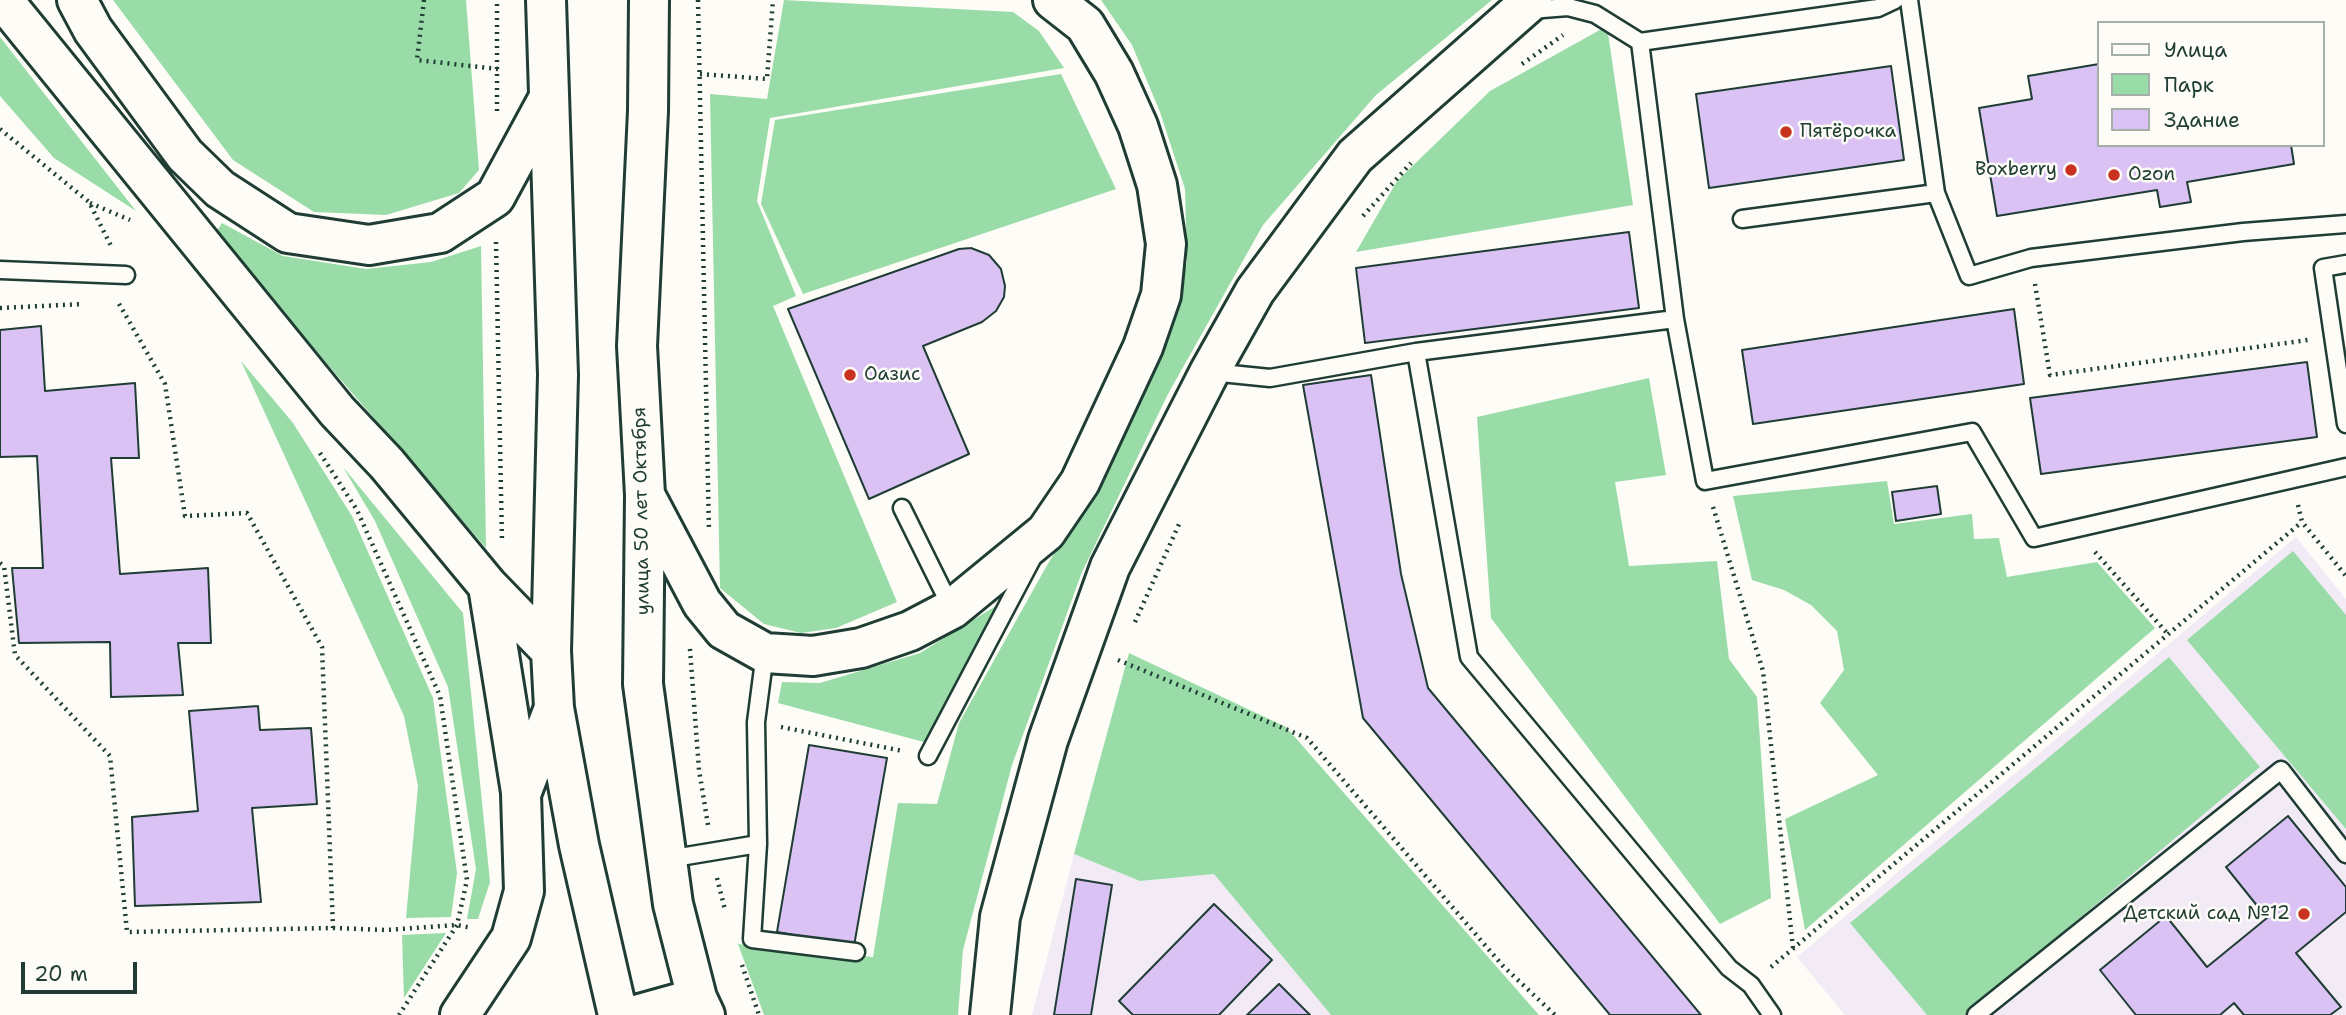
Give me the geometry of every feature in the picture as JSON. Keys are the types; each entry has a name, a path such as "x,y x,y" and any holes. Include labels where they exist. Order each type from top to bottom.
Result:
{"main road":[{"path":"3,0 320,390 387,464 488,586 551,651"},
{"path":"77,0 93,30 185,155 220,188 288,233 369,245 440,233 495,197 547,101"},
{"path":"546,0 547,101 558,375 551,651 554,708 579,845 618,1015"},
{"name":"улица 50 лет Октября","path":"649,0 648,111 637,346 645,495 643,684 665,860 673,904 701,1007"},
{"path":"645,495 702,603 724,629 765,653 813,656 861,648 910,631 952,609 1046,532 1080,482 1143,347 1161,295 1166,244 1157,185 1138,126 1114,73 1085,25 1053,0"},
{"path":"990,1015 1000,917 1048,740 1111,567 1210,371 1255,291 1355,156 1525,5"},
{"path":"460,1015 511,938 524,891 521,794 488,586"},
{"path":"521,794 554,708"},
{"path":"636,1015 701,1007"}],"lane":[{"path":"1525,5 1567,7 1595,13 1640,42 1878,8 1895,0"},
{"path":"1909,0 1936,193 1969,276 2031,258 2243,232 2346,224"},
{"path":"1640,42 1675,319 1704,481 1972,432 2034,538 2294,481 2346,467"},
{"path":"1742,219 1936,193"},
{"path":"2346,264 2323,268 2346,424"},
{"path":"0,270 126,275"},
{"path":"1210,371 1270,378 1416,352 1675,319"},
{"path":"1416,352 1469,657 1729,968 1751,985 1772,1015"},
{"path":"902,508 952,609"},
{"path":"928,756 1046,532"},
{"path":"765,653 757,722 758,844 752,939 856,952"},
{"path":"1976,1015 2281,770 2346,854"},
{"path":"665,860 758,844"}],"path":[{"path":"425,0 417,60 498,69"},
{"path":"496,120 497,0"},
{"path":"698,0 709,544"},
{"path":"700,74 767,79 773,0"},
{"path":"1516,68 1595,13"},
{"path":"0,129 89,202 134,223"},
{"path":"1359,221 1419,155"},
{"path":"488,586 503,560 495,197"},
{"path":"0,563 4,566 15,655 110,755 127,932 333,928 322,646 247,513 185,516 165,384 118,302 126,275 89,202"},
{"path":"2031,258 2050,375 2333,337"},
{"path":"105,302 118,302"},
{"path":"0,308 92,303"},
{"path":"314,444 357,510 440,696 467,880 457,925 399,1015"},
{"path":"1704,481 1763,671 1793,949"},
{"path":"2294,481 2302,522 2346,576"},
{"path":"1134,623 1184,513"},
{"path":"1751,985 2302,522"},
{"path":"2076,530 2167,633"},
{"path":"702,603 688,656 699,771 720,892"},
{"path":"1112,672 1123,648"},
{"path":"1118,660 1307,738 1503,966 1555,1015"},
{"path":"757,722 928,756"}],"shaded area":[{"path":"2296,537 2346,599 2346,1015 1845,1015 1797,957"},
{"path":"1074,854 1140,881 1214,874 1331,1015 1032,1015"}],"green space":[{"path":"113,0 466,0 479,170 459,193 386,215 314,212 233,160"},
{"path":"784,0 1013,12 1039,31 1064,68 770,118 757,201 796,296 773,306 897,602 836,628 801,633 764,624 720,588 710,94 767,99"},
{"path":"1101,0 1492,0 1376,95 1263,225 1168,394 1082,572 1012,765 963,950 958,1015 764,1015 738,944 873,957 898,803 937,804 959,723 1046,567 1113,457 1156,362 1187,263 1185,189 1160,112 1132,45"},
{"path":"1607,26 1633,205 1356,252 1397,181 1490,91"},
{"path":"0,37 136,211 54,158 0,96"},
{"path":"1061,74 1116,189 803,294 761,204 775,120"},
{"path":"222,223 283,256 366,269 431,262 481,246 486,548 215,234"},
{"path":"241,361 293,423 352,516 433,698 457,873 451,917 406,918 418,786 404,716"},
{"path":"1649,378 1666,475 1615,482 1629,566 1717,561 1729,659 1757,697 1771,898 1720,924 1491,618 1477,417"},
{"path":"343,467 463,613 490,882 478,919 467,919 476,869 448,687 375,521"},
{"path":"1887,481 1894,524 1972,514 1974,539 1999,538 2007,577 2097,562 2155,628 1805,930 1785,819 1878,775 1820,703 1844,670 1837,631 1811,605 1784,590 1752,580 1733,496"},
{"path":"2293,551 2346,615 2346,829 2187,640"},
{"path":"999,604 924,742 778,703 782,682 820,683 920,653"},
{"path":"1129,653 1286,727 1539,1015 1331,1015 1214,874 1140,881 1074,854"},
{"path":"2169,657 2260,767 1964,1015 1927,1015 1850,923"},
{"path":"446,933 404,998 402,935"}],"building":[{"path":"2098,64 2098,147 2291,147 2294,164 2187,182 2191,202 2160,207 2157,190 1997,216 1979,108 2032,99 2028,76"},
{"path":"1891,66 1904,160 1709,188 1696,94"},
{"path":"1629,232 1639,308 1365,343 1356,268"},
{"path":"971,248 989,255 1001,269 1005,286 1004,297 996,311 982,322 923,346 969,454 869,499 788,309 959,249"},
{"path":"2014,309 2024,384 1753,424 1742,350"},
{"path":"41,326 45,391 135,383 139,458 111,458 120,574 208,568 211,643 178,643 183,695 111,697 110,642 19,643 12,568 43,568 37,456 0,457 0,330"},
{"path":"2307,362 2317,437 2041,474 2030,398"},
{"path":"1371,375 1401,574 1428,688 1701,1015 1610,1015 1363,718 1303,385"},
{"path":"1937,486 1941,514 1896,521 1892,492"},
{"path":"258,706 260,730 311,728 317,804 252,808 261,902 135,906 132,817 198,811 189,711"},
{"path":"809,745 887,758 854,946 777,932"},
{"name":"Детский сад №12","path":"2288,816 2346,887 2346,912 2296,953 2341,1007 2330,1015 2244,1015 2234,1003 2220,1015 2136,1015 2100,970 2166,916 2207,967 2267,918 2226,867"},
{"path":"1076,879 1112,885 1091,1015 1054,1015"},
{"path":"1214,904 1272,960 1219,1015 1133,1015 1119,1001"},
{"path":"1279,984 1310,1015 1247,1015"}],"place":[{"name":"Пятёрочка","path":"1786,132"},
{"name":"Boxberry","path":"2071,170"},
{"name":"Ozon","path":"2114,175"},
{"name":"Оазис","path":"850,375"},
{"name":"Детский сад №12","path":"2304,914"}]}
